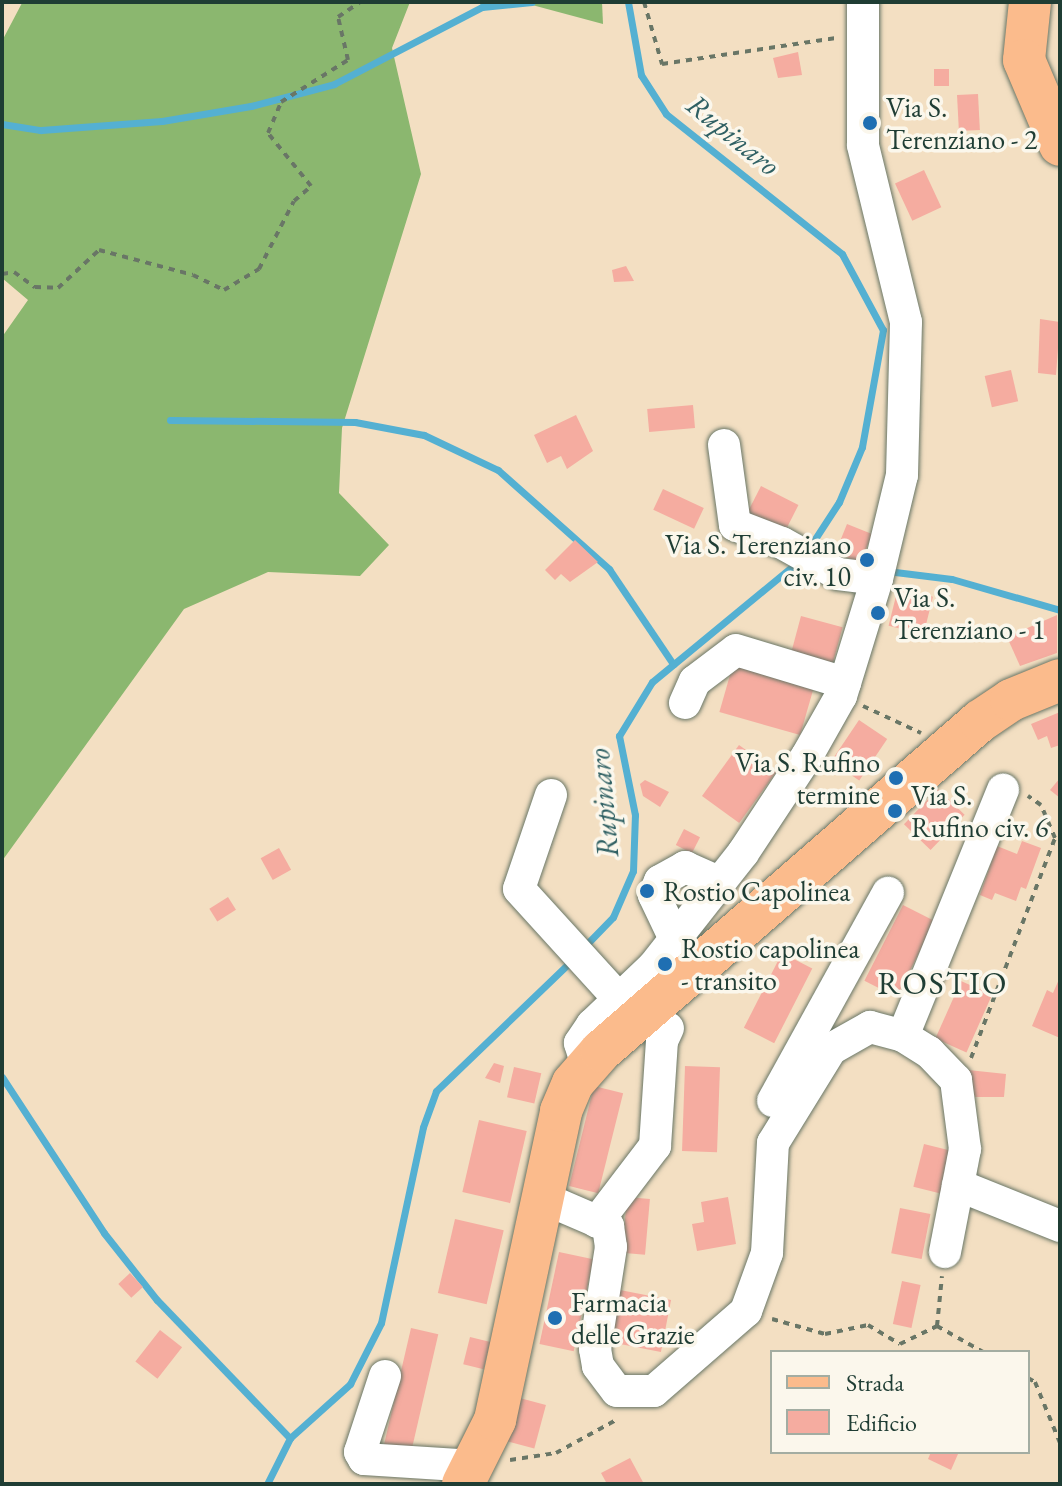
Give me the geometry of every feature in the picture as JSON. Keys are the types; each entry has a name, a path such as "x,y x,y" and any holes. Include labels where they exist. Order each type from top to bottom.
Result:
{"main road":[{"path":"1030,2 1024,60 1060,145"},
{"path":"466,1470 495,1420 561,1111 587,1065 980,721 1011,700 1060,680"}],"street":[{"path":"587,1065 580,1043 675,939 807,756 845,683 877,579 902,475 906,322 863,145 863,2"},
{"path":"724,445 735,525 782,543 838,574 877,579"},
{"path":"685,703 695,681 736,650 845,683"},
{"path":"903,1036 1003,790"},
{"path":"551,795 519,889 621,1001"},
{"path":"675,939 654,895 660,881 685,867 719,882"},
{"path":"543,1198 608,1226 611,1247 595,1349 598,1366 617,1391 654,1391 746,1311 767,1253 778,1134 771,1103 888,893"},
{"path":"778,1134 831,1049 870,1027 903,1036 929,1052 956,1080 965,1149 945,1252"},
{"path":"597,1222 655,1146 662,1041 668,1028"},
{"path":"958,1185 1060,1226"},
{"path":"385,1376 360,1452 364,1459 466,1470"},
{"path":"390,1484 466,1470"}],"path":[{"path":"2,274 14,272 35,287 58,288 99,250 193,275 224,290 259,269 294,201 311,186 268,133 281,102 348,60 338,17 360,2"},
{"path":"644,2 662,64 862,34"},
{"path":"937,1326 945,1252"},
{"path":"767,1318 825,1334 868,1325 900,1344 937,1326"},
{"path":"937,1326 979,1350"},
{"path":"1030,1379 1035,1382 1060,1443"},
{"path":"466,1470 556,1453 627,1413"}],"green space":[{"path":"16,2 410,2 392,48 421,174 342,428 339,493 389,545 360,576 268,572 184,609 2,861 2,337 28,300 2,278 2,41 22,3"},
{"path":"521,2 602,2 603,24"}],"building":[{"path":"798,52 802,75 778,78 773,58"},
{"path":"934,69 949,69 949,86 934,86"},
{"path":"978,94 980,130 959,131 957,95"},
{"path":"924,170 941,207 912,221 895,184"},
{"path":"626,266 634,281 614,282 612,270"},
{"path":"1040,319 1060,322 1056,375 1038,373"},
{"path":"1011,370 1018,401 992,407 985,376"},
{"path":"693,405 695,428 649,432 647,409"},
{"path":"576,415 593,451 567,469 561,456 547,463 534,435"},
{"path":"761,486 798,505 782,537 745,518"},
{"path":"663,489 704,508 694,529 653,510"},
{"path":"847,524 872,534 860,563 835,553"},
{"path":"575,540 598,562 570,582 561,574 555,580 545,570"},
{"path":"898,588 933,597 923,635 889,626"},
{"path":"1057,615 1057,653 1020,666 1007,637"},
{"path":"801,616 843,627 833,664 791,653"},
{"path":"734,661 815,684 800,735 719,712"},
{"path":"1060,712 1060,745 1051,748 1047,736 1038,740 1031,724"},
{"path":"859,720 887,739 859,780 831,761"},
{"path":"739,745 776,772 739,823 702,796"},
{"path":"1060,778 1060,798 1050,790"},
{"path":"645,780 669,792 660,807 643,796 640,784"},
{"path":"938,789 965,815 931,850 904,824"},
{"path":"684,829 700,837 692,853 676,845"},
{"path":"1022,841 1041,848 1026,889 1021,887 1016,901 995,893 992,900 980,895 997,846 1017,854"},
{"path":"279,848 291,870 273,880 261,858"},
{"path":"228,897 236,910 217,921 209,909"},
{"path":"903,905 935,921 896,997 864,981"},
{"path":"782,953 812,968 774,1043 744,1028"},
{"path":"1060,977 1060,1038 1032,1026 1047,990 1053,993"},
{"path":"961,981 992,995 966,1052 935,1039"},
{"path":"494,1063 504,1066 500,1083 485,1078"},
{"path":"685,1066 720,1067 717,1152 682,1151"},
{"path":"514,1067 541,1073 534,1104 507,1097"},
{"path":"968,1070 1006,1074 1004,1097 975,1097"},
{"path":"594,1086 623,1093 598,1193 569,1186"},
{"path":"479,1120 527,1131 510,1203 462,1192"},
{"path":"924,1144 953,1151 942,1194 913,1187"},
{"path":"627,1197 650,1199 645,1255 622,1253"},
{"path":"728,1197 736,1244 697,1251 692,1224 704,1222 701,1202"},
{"path":"900,1208 930,1214 922,1259 891,1253"},
{"path":"455,1219 504,1230 487,1304 438,1293"},
{"path":"559,1252 593,1259 574,1351 539,1344"},
{"path":"130,1273 143,1287 131,1298 118,1284"},
{"path":"902,1281 921,1285 911,1328 893,1324"},
{"path":"620,1290 671,1300 661,1352 610,1342"},
{"path":"411,1328 438,1334 411,1453 384,1447"},
{"path":"160,1330 182,1347 157,1379 135,1362"},
{"path":"470,1337 490,1342 484,1369 463,1364"},
{"path":"516,1397 546,1405 534,1448 504,1440"},
{"path":"930,1454 958,1454 951,1470 928,1459"},
{"path":"630,1458 644,1484 607,1484 601,1473"}],"waterway":[{"path":"2,124 41,130 162,121 251,106 334,84 482,7 532,2"},
{"name":"Rupinaro","path":"628,2 641,75 666,114 842,254 883,330 862,447 839,502 809,548"},
{"path":"170,420 355,422 424,435 498,470 609,569 673,664"},
{"name":"Rupinaro","path":"583,948 613,917 633,871 635,815 619,736 652,682 799,561"},
{"path":"887,571 952,579 1060,610"},
{"name":"Rupinaro","path":"267,1484 290,1438 350,1384 381,1323 423,1127 436,1091 572,960"},
{"path":"2,1077 104,1233 157,1300 290,1438"}],"place":[{"name":"Via S. Terenziano - 2","path":"870,123"},
{"name":"Via S. Terenziano civ. 10","path":"867,560"},
{"name":"Via S. Terenziano - 1","path":"878,613"},
{"name":"Via S. Rufino termine","path":"896,778"},
{"name":"Via S. Rufino civ. 6","path":"895,811"},
{"name":"Rostio Capolinea","path":"647,891"},
{"name":"Rostio capolinea - transito","path":"665,964"},
{"name":"Farmacia delle Grazie","path":"555,1318"}],"district":[{"name":"ROSTIO","path":"943,983"}]}
